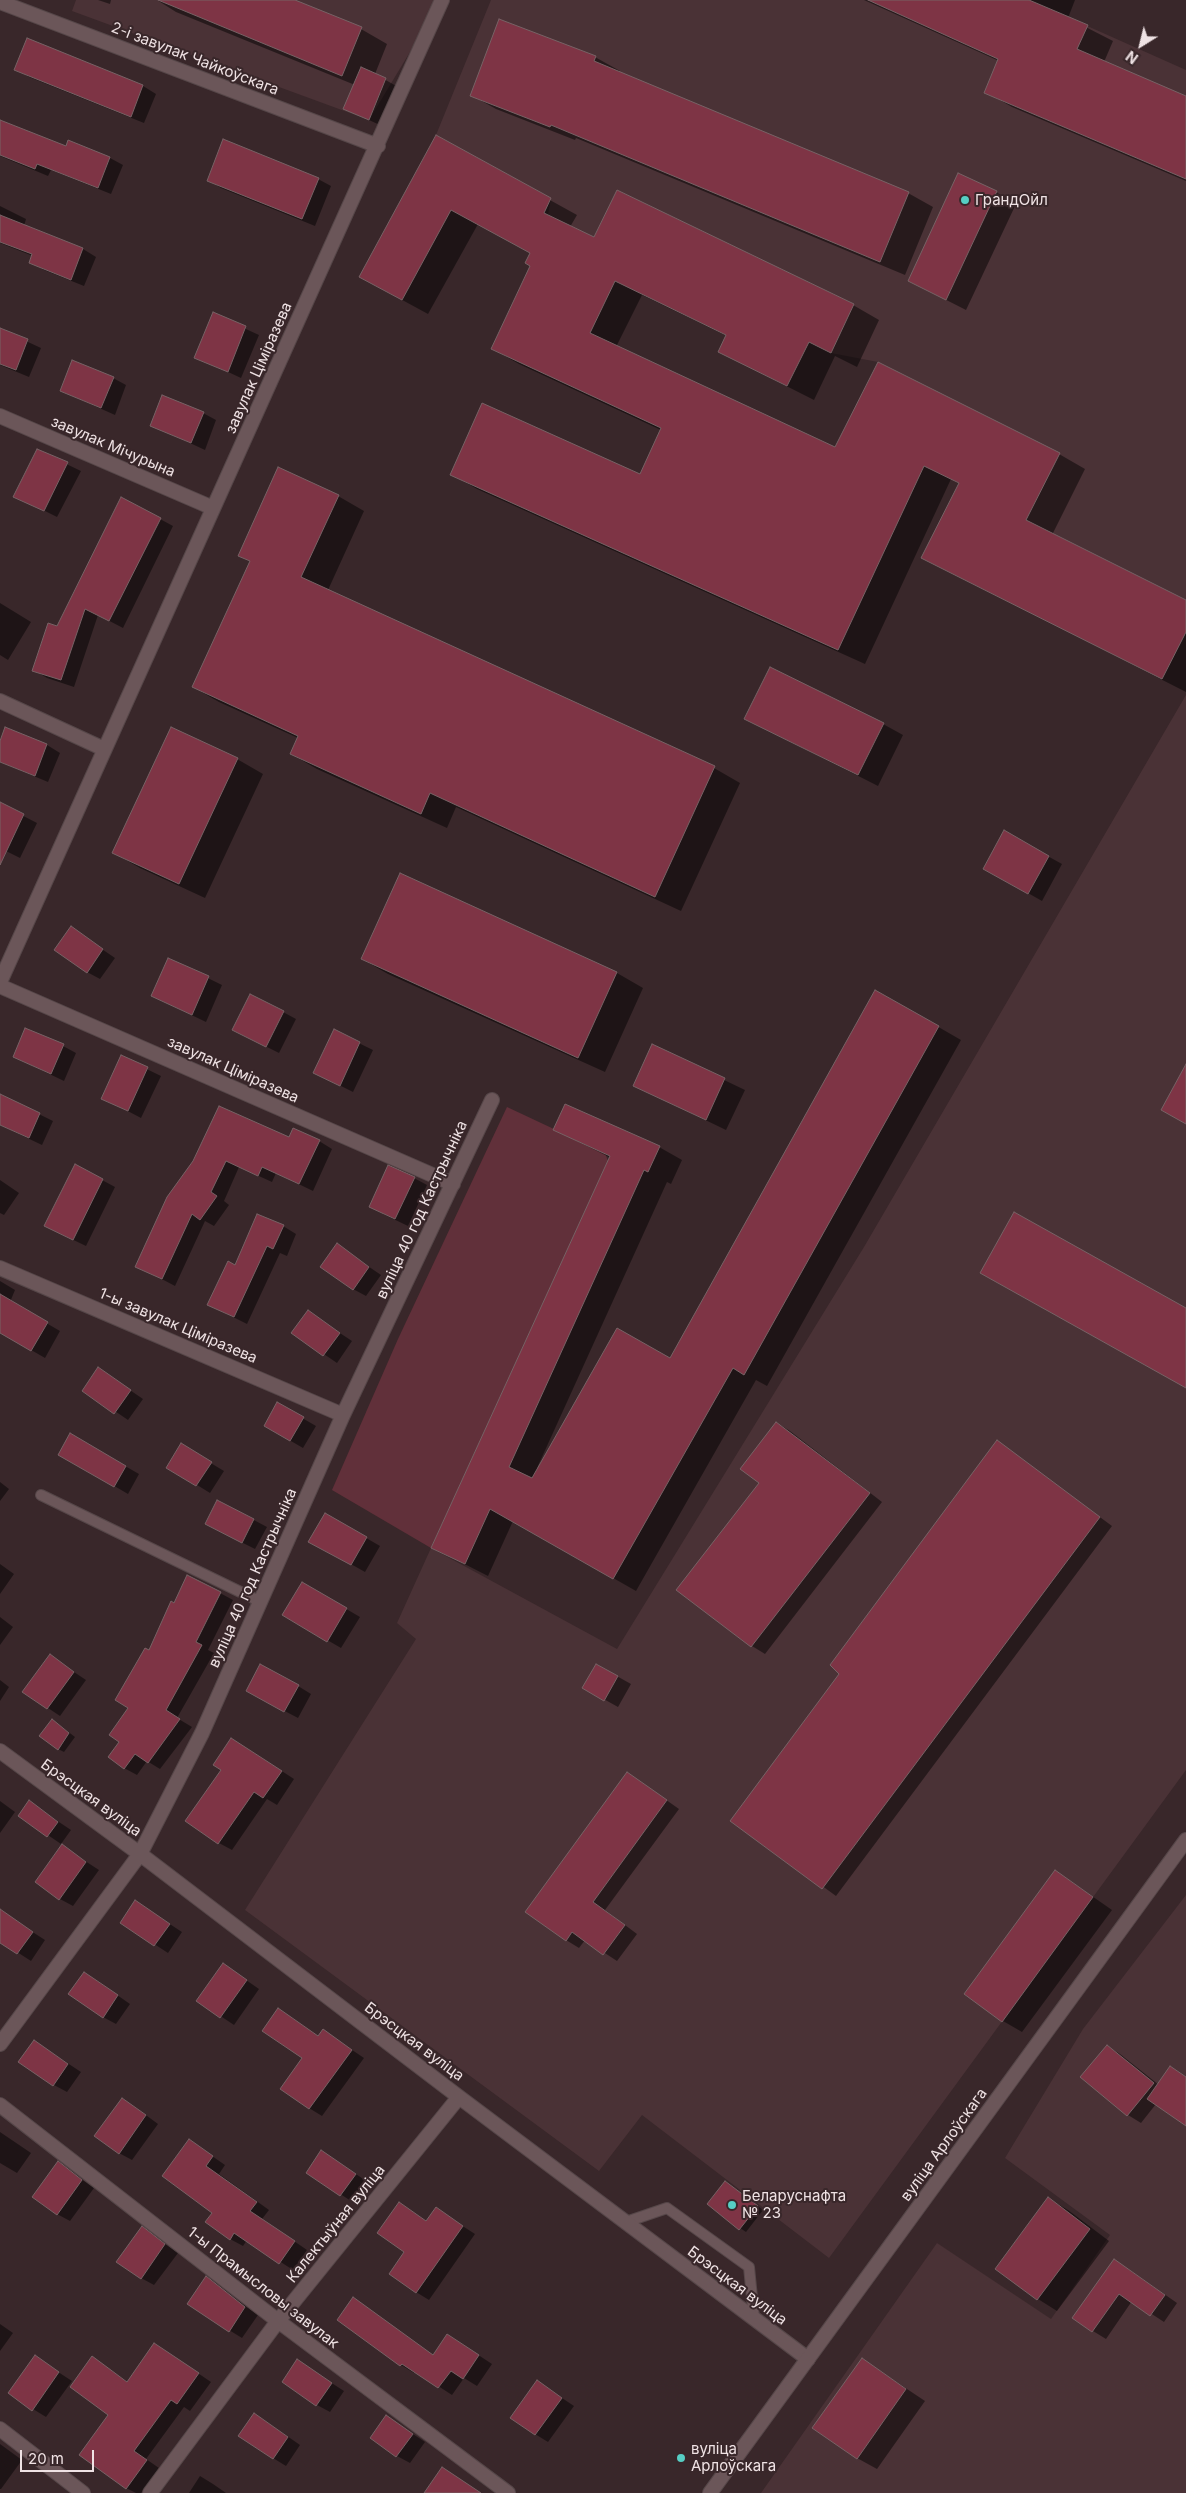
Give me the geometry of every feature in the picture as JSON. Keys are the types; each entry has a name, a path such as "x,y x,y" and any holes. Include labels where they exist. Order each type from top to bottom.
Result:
{"street":[{"name":"завулак Ціміразева","path":"442,0 0,984 453,1184"},
{"name":"2-і завулак Чайкоўскага","path":"0,2 378,146"},
{"name":"завулак Мічурына","path":"0,416 213,508"},
{"path":"0,701 104,749"},
{"name":"вуліца 40 год Кастрычніка","path":"0,2044 140,1854 202,1733 342,1415 492,1100"},
{"name":"1-ы завулак Ціміразева","path":"0,1268 342,1415"},
{"name":"Брэсцкая вуліца","path":"0,1751 140,1854 808,2359"},
{"name":"вуліца Арлоўскага","path":"710,2493 1186,1840"},
{"name":"Калектыўная вуліца","path":"150,2493 278,2321 459,2097"},
{"name":"1-ы Прамысловы завулак","path":"0,2105 278,2321 508,2493"},
{"path":"0,2429 83,2493"}],"lane":[{"path":"41,1495 261,1602"},
{"path":"626,2222 667,2208 749,2267 754,2318"}],"shaded area":[{"path":"76,0 435,0 428,22 369,120 72,11"},
{"path":"491,0 1029,0 1186,70 1186,600 1026,520 1059,453 878,362 831,353 854,304 617,190 594,237 548,215 551,198 436,135"},
{"path":"1186,695 1186,1770 829,2258 642,2115 599,2171 245,1910 416,1639 397,1623 431,1548 617,1649 864,1247"},
{"path":"507,1107 605,1153 608,1161 431,1548 332,1490 398,1339"},
{"path":"1186,1895 1186,2493 761,2493 937,2243 1051,2319 1110,2235 1005,2158 1083,2029"}],"building":[{"path":"158,0 295,0 362,27 342,76"},
{"path":"868,0 1029,0 1088,25 1077,49 1186,96 1186,179 984,93 998,59"},
{"path":"499,19 596,56 594,61 909,192 880,262 551,125 550,127 470,96"},
{"path":"27,38 143,85 131,117 14,70"},
{"path":"361,67 386,78 369,120 343,109"},
{"path":"0,120 66,146 68,140 110,157 98,188 37,164 35,169 0,155"},
{"path":"436,135 551,198 544,213 594,237 617,190 854,304 831,353 809,342 787,386 718,352 726,335 615,281 590,333 835,447 878,362 1060,453 1026,520 1186,600 1186,632 1162,679 921,558 959,483 924,466 838,650 450,475 482,403 640,474 661,428 491,349 530,266 525,263 530,253 451,210 402,300 359,277"},
{"path":"223,139 319,178 302,219 207,181"},
{"path":"958,173 997,191 946,300 908,281"},
{"path":"0,215 83,248 71,280 29,263 32,254 0,242"},
{"path":"213,312 246,326 228,372 194,358"},
{"path":"0,328 28,339 16,370 0,364"},
{"path":"72,360 114,377 101,408 60,391"},
{"path":"162,395 204,412 191,443 150,426"},
{"path":"37,449 68,462 44,511 13,497"},
{"path":"278,467 339,495 301,577 715,766 655,897 430,793 421,814 290,754 298,736 192,687 250,561 238,556"},
{"path":"121,497 161,518 109,621 85,609 61,680 32,671 48,623 57,626"},
{"path":"770,667 884,723 858,775 744,719"},
{"path":"5,727 47,744 35,776 0,762 0,741"},
{"path":"171,727 238,758 179,884 112,853"},
{"path":"0,802 24,814 0,865"},
{"path":"1004,830 1049,856 1028,894 983,869"},
{"path":"400,873 617,972 578,1058 361,959"},
{"path":"71,926 103,949 87,973 54,950"},
{"path":"168,958 209,976 192,1015 151,996"},
{"path":"875,990 939,1026 744,1375 733,1368 613,1579 490,1509 465,1564 431,1548 610,1156 553,1130 565,1104 660,1146 648,1172 644,1170 509,1467 532,1478 617,1328 670,1358"},
{"path":"250,994 284,1011 266,1047 232,1030"},
{"path":"25,1028 64,1044 51,1074 13,1057"},
{"path":"334,1029 360,1042 340,1086 313,1073"},
{"path":"652,1044 725,1078 706,1120 633,1086"},
{"path":"121,1055 148,1067 128,1111 101,1099"},
{"path":"1186,1064 1186,1124 1161,1110"},
{"path":"0,1094 40,1113 29,1138 0,1125"},
{"path":"219,1106 289,1137 293,1128 320,1140 299,1184 262,1167 258,1176 226,1161 211,1192 217,1196 200,1220 192,1214 162,1279 135,1267 167,1197 193,1161"},
{"path":"75,1164 103,1179 73,1240 44,1226"},
{"path":"388,1165 415,1177 395,1219 369,1207"},
{"path":"1014,1212 1186,1308 1186,1388 980,1273"},
{"path":"257,1214 284,1225 273,1249 267,1246 234,1317 207,1305 228,1261 235,1265"},
{"path":"337,1243 369,1267 353,1290 320,1267"},
{"path":"0,1294 48,1322 31,1351 0,1333"},
{"path":"308,1310 340,1333 323,1356 291,1333"},
{"path":"98,1367 131,1390 114,1414 82,1391"},
{"path":"277,1402 304,1417 290,1441 264,1426"},
{"path":"776,1422 870,1493 751,1647 676,1590 759,1483 740,1469"},
{"path":"70,1433 126,1466 114,1487 58,1455"},
{"path":"997,1440 1100,1517 822,1889 730,1821 839,1674 830,1665"},
{"path":"181,1443 212,1462 196,1486 166,1468"},
{"path":"217,1500 254,1519 242,1543 205,1524"},
{"path":"325,1513 367,1537 351,1565 308,1542"},
{"path":"187,1575 221,1592 196,1642 202,1645 166,1710 180,1719 148,1763 135,1754 124,1769 108,1757 119,1742 109,1735 128,1708 115,1700 145,1648 149,1650 171,1601 174,1603"},
{"path":"302,1582 347,1608 327,1642 282,1615"},
{"path":"50,1654 74,1672 47,1709 22,1692"},
{"path":"260,1664 299,1685 284,1712 246,1691"},
{"path":"596,1664 618,1676 604,1701 582,1688"},
{"path":"52,1719 69,1733 58,1750 39,1736"},
{"path":"231,1738 282,1771 263,1798 254,1792 218,1844 185,1821 221,1770 213,1765"},
{"path":"627,1772 667,1800 593,1902 625,1925 603,1955 572,1932 566,1941 525,1912"},
{"path":"29,1800 58,1822 47,1837 18,1816"},
{"path":"62,1844 86,1862 59,1900 35,1882"},
{"path":"1055,1870 1093,1897 1002,2022 964,1994"},
{"path":"135,1900 170,1924 154,1946 120,1923"},
{"path":"0,1909 33,1932 17,1954 0,1943"},
{"path":"223,1963 247,1980 220,2018 196,2001"},
{"path":"84,1972 118,1995 103,2018 68,1994"},
{"path":"278,2008 318,2036 323,2029 352,2050 309,2109 280,2089 302,2058 262,2031"},
{"path":"34,2040 68,2064 53,2086 18,2062"},
{"path":"1107,2045 1154,2083 1127,2116 1080,2077"},
{"path":"1170,2066 1186,2077 1186,2126 1147,2099"},
{"path":"122,2098 146,2115 119,2154 94,2136"},
{"path":"189,2139 213,2156 206,2166 257,2202 250,2211 295,2241 279,2264 234,2233 230,2240 205,2222 212,2213 162,2176"},
{"path":"321,2150 356,2174 340,2196 306,2173"},
{"path":"58,2161 82,2180 57,2215 32,2197"},
{"path":"725,2181 758,2206 739,2230 707,2204"},
{"path":"1048,2197 1090,2229 1037,2300 995,2269"},
{"path":"399,2202 426,2221 436,2207 463,2226 416,2293 389,2274 404,2252 377,2233"},
{"path":"142,2226 165,2244 141,2279 116,2262"},
{"path":"1114,2259 1165,2295 1150,2316 1119,2294 1092,2332 1072,2318"},
{"path":"206,2276 245,2307 229,2332 187,2304"},
{"path":"353,2297 433,2355 447,2334 479,2355 463,2379 451,2371 438,2388 402,2364 400,2366 337,2320"},
{"path":"154,2343 199,2373 177,2404 171,2400 134,2451 147,2460 126,2489 79,2455 108,2415 70,2387 92,2356 127,2382"},
{"path":"35,2355 59,2372 32,2411 8,2393"},
{"path":"862,2358 906,2389 857,2459 812,2428"},
{"path":"297,2359 332,2383 316,2406 282,2382"},
{"path":"537,2380 562,2398 535,2435 510,2418"},
{"path":"254,2413 288,2437 273,2459 238,2436"},
{"path":"386,2415 413,2434 396,2457 370,2438"},
{"path":"442,2467 481,2493 424,2493"}],"place":[{"name":"ГрандОйл","path":"965,200"},
{"name":"Беларуснафта № 23","path":"732,2205"},
{"name":"вуліца Арлоўскага","path":"681,2458"}]}
